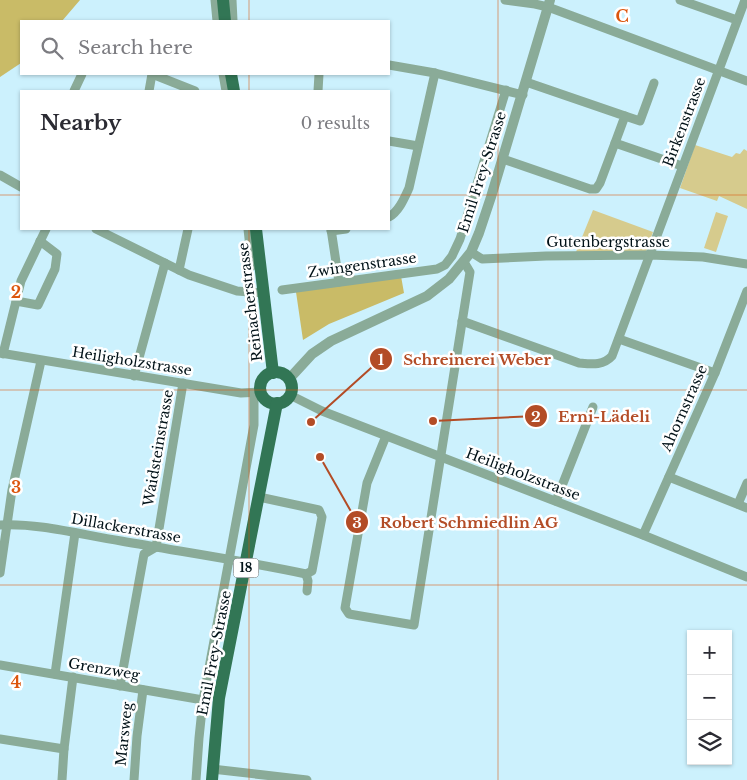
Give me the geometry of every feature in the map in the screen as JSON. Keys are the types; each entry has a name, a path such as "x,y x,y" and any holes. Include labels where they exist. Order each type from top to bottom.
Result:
{"main road":[{"path":"223,0 225,20"},
{"path":"231,75 234,90"},
{"name":"Reinacherstrasse","path":"256,230 274,372"},
{"path":"274,372 281,373 288,378 292,386 290,395 285,400 277,403 266,400 257,392 263,379 274,372"},
{"name":"Emil Frey-Strasse","path":"212,774 219,698 277,403"}],"street":[{"path":"215,0 217,20"},
{"path":"232,0 233,20"},
{"path":"505,0 549,4 747,81"},
{"path":"680,0 737,20"},
{"name":"Birkenstrasse","path":"462,320 579,362 595,364 606,362 612,356 745,0"},
{"name":"Emil Frey-Strasse","path":"288,378 304,361 331,340 427,296 449,279 471,252 480,233 549,4"},
{"path":"390,65 434,72 523,95"},
{"path":"390,216 403,202 409,188 434,72"},
{"path":"74,90 82,75"},
{"path":"149,90 152,75"},
{"path":"154,75 192,90"},
{"path":"223,75 226,90"},
{"path":"318,90 319,75"},
{"path":"526,82 640,121 654,82"},
{"name":"Zwingenstrasse","path":"282,290 436,268 445,265 452,256 465,222 506,90"},
{"path":"503,159 590,189 596,189 600,183 625,116"},
{"path":"390,141 418,146"},
{"path":"615,143 682,166"},
{"path":"0,175 20,186"},
{"path":"2,354 22,281 46,230"},
{"path":"98,230 188,274 237,291 264,293"},
{"path":"116,239 119,230"},
{"path":"179,270 188,230"},
{"path":"248,230 252,266"},
{"path":"331,230 339,282"},
{"path":"16,301 38,305 55,269 57,254 40,241"},
{"name":"Gutenbergstrasse","path":"471,252 482,259 650,255 704,257 747,264"},
{"path":"386,436 367,483 345,608 349,614 414,625 470,272 464,262"},
{"path":"134,376 165,263"},
{"name":"Ahornstrasse","path":"643,535 715,373 747,291"},
{"path":"619,339 715,373"},
{"name":"Heiligholzstrasse","path":"2,354 241,393 257,392"},
{"path":"0,573 3,525 41,361"},
{"name":"Waidsteinstrasse","path":"156,547 183,383"},
{"path":"196,780 203,700 254,425 257,392"},
{"name":"Heiligholzstrasse","path":"290,395 322,411 747,577"},
{"path":"556,502 593,407"},
{"path":"669,477 747,508"},
{"path":"738,504 747,483"},
{"path":"259,497 319,510 322,517 312,572 306,574 308,582 307,591"},
{"name":"Dillackerstrasse","path":"3,525 17,524 75,533 306,574"},
{"path":"55,674 75,533"},
{"path":"120,686 144,554 156,547"},
{"name":"Grenzweg","path":"0,664 203,700"},
{"path":"62,780 73,677"},
{"name":"Marsweg","path":"134,780 143,690"},
{"path":"0,739 64,749"},
{"path":"212,774 307,780"}],"shaded area":[{"path":"0,0 80,0 63,20 20,20 20,64 0,77"},
{"path":"695,145 732,157 736,153 740,154 744,149 747,151 747,209 719,196 717,201 680,188"},
{"path":"593,210 653,232 646,252 576,252"},
{"path":"716,212 728,216 716,252 704,248"},
{"path":"401,276 404,293 329,324 303,340 296,292"}],"place":[{"name":"Erni-Lädeli","path":"433,421"},
{"name":"Schreinerei Weber","path":"311,422"},
{"name":"Robert Schmiedlin AG","path":"320,457"}]}
